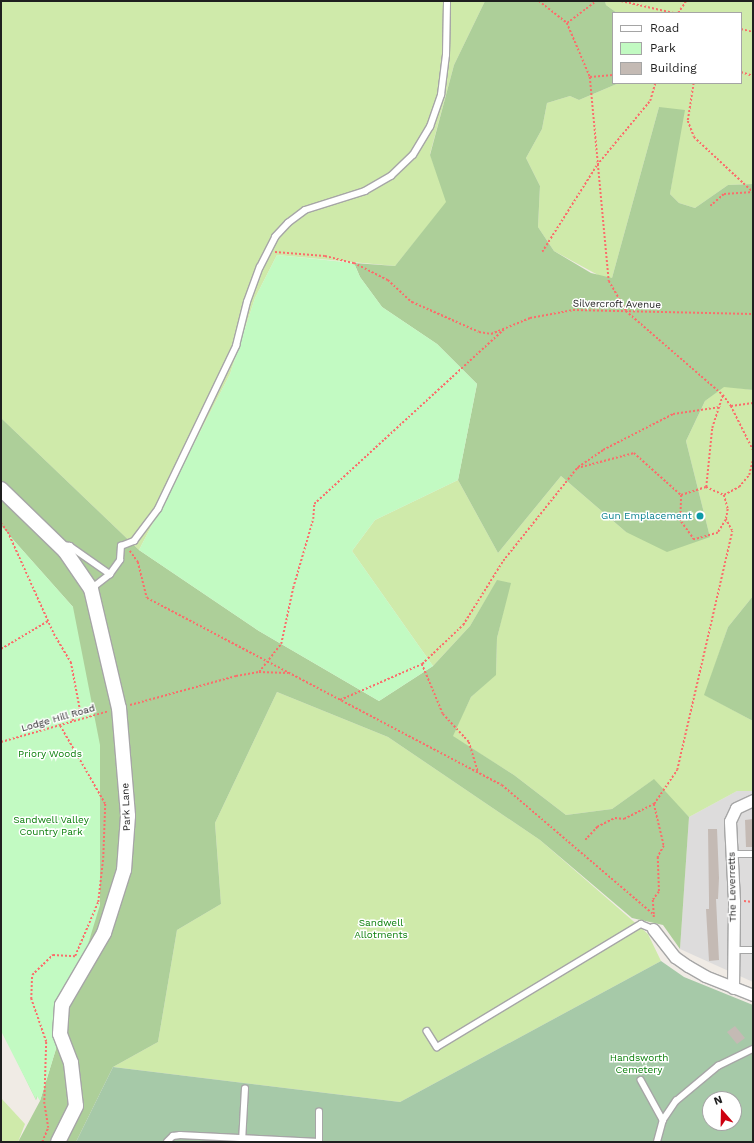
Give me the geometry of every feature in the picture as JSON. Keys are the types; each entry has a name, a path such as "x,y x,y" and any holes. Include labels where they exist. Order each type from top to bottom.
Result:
{"street":[{"name":"Park Lane","path":"1,489 60,546 91,589 119,708 128,816 124,870 104,933 62,1005 60,1034 71,1063 76,1106 58,1142"},
{"name":"The Leverretts","path":"733,988 732,815 741,804 753,800"},
{"path":"654,929 675,957 705,976 753,995"}],"lane":[{"path":"91,589 104,581 110,574 120,560 121,546 134,541 158,509 179,468 236,346 247,302 265,253 288,223 305,210 364,191 391,176 413,155 430,127 441,95 446,55 447,1"},
{"path":"60,546 70,546 110,574"},
{"path":"732,854 753,854"},
{"path":"427,1031 437,1047 642,924 654,929"},
{"path":"733,950 753,950"},
{"path":"657,1142 663,1120 676,1101 718,1066 753,1049"},
{"path":"641,1080 663,1120"},
{"path":"242,1140 245,1089"},
{"path":"167,1142 173,1136 180,1135 242,1140 319,1142 319,1112"}],"path":[{"path":"539,1 567,23 590,77 609,281 626,311 723,395 731,406 753,450"},
{"path":"567,23 596,1"},
{"path":"621,1 639,3 670,12"},
{"path":"679,12 686,1"},
{"path":"742,29 753,32"},
{"path":"742,72 753,76"},
{"path":"590,77 612,75"},
{"path":"542,252 597,165 650,101 655,84"},
{"path":"694,84 688,121 694,137 753,192"},
{"path":"710,206 724,194 753,192"},
{"name":"Silvercroft Avenue","path":"265,253 288,252 325,256 354,263 388,280 412,302 479,332 491,334 530,318 573,310 753,314"},
{"path":"259,672 281,644 293,588 313,519 314,504 505,328"},
{"path":"706,487 712,428 723,395"},
{"path":"731,406 753,403"},
{"path":"340,700 422,664 463,625 503,561 577,468 603,450 673,414 720,407"},
{"path":"577,468 634,453 681,495"},
{"path":"724,495 739,487 749,474 753,459"},
{"path":"681,495 706,487 724,495"},
{"path":"681,495 680,521 694,540 718,533 726,520 728,509 724,495"},
{"path":"585,840 598,827 614,818 624,819 654,804 677,770 732,531 726,520"},
{"path":"1,523 8,532 48,621 73,669 80,709 72,722"},
{"path":"121,546 130,551 138,562 147,598 502,785 654,915"},
{"path":"1,650 48,621"},
{"path":"422,664 443,714 469,742 478,773"},
{"name":"Lodge Hill Road","path":"1,742 119,708 259,672 289,673"},
{"path":"42,1142 48,1128 44,1104 46,1042 31,999 32,975 53,955 75,956 98,902 103,858 105,804 60,726"},
{"path":"654,804 664,846 658,857 659,892 653,900 654,929"}],"shaded area":[{"path":"737,791 753,791 753,982 680,949 689,817"}],"green space":[{"path":"1,1 485,1 454,65 430,154 447,202 395,266 277,255 255,298 230,374 139,550 1,418"},
{"path":"485,1 605,1 606,5 616,12 612,12 612,84 617,84 579,100 570,96 547,103 542,129 526,158 540,186 538,227 554,251 591,273 612,278 659,107 685,110 670,194 679,203 695,208 728,185 753,184 753,390 724,387 705,401 686,441 710,537 667,552 626,532 561,476 498,553 458,480 477,384 437,344 382,307 360,277 354,263 395,266 446,202 430,155 454,65"},
{"path":"605,1 753,1 753,184 728,185 695,208 679,203 670,194 675,163 659,107 612,278 609,281 554,251 538,227 540,186 526,158 542,129 547,103 570,96 579,100 617,84 742,84 742,12 616,12 606,5"},
{"path":"277,255 354,263 360,277 382,307 437,344 477,384 458,480 375,520 352,551 433,666 379,701 259,631 139,550 230,374 255,298"},
{"path":"724,386 753,390 753,596 728,627 705,695 753,721 753,791 737,791 689,817 653,780 612,809 566,815 514,775 452,736 471,697 496,674 497,638 510,583 497,581 470,626 433,666 352,551 375,520 458,480 498,553 561,476 626,532 710,537 686,441 705,401"},
{"name":"Priory Woods","path":"1,418 139,550 259,631 379,701 433,666 470,626 497,580 511,583 497,638 496,675 471,697 453,736 514,775 566,815 612,809 654,779 689,817 680,949 663,925 632,918 540,840 388,737 277,692 215,823 221,904 177,930 158,1042 113,1067 76,1142 18,1142 40,1101 91,935 36,1100 1,1028 73,607 1,526"},
{"name":"Sandwell Valley Country Park","path":"1,526 73,607 100,745 100,905 40,1101 37,1096 36,1100 1,1031"},
{"path":"753,596 753,721 704,695 728,627"},
{"name":"Sandwell Allotments","path":"277,692 388,737 540,840 648,934 661,961 400,1102 113,1067 158,1042 177,930 221,904 215,823"},
{"name":"Handsworth Cemetery","path":"661,961 684,977 753,1005 753,1142 76,1142 113,1067 400,1102"},
{"path":"1,1098 25,1124 18,1142 1,1142"}],"building":[{"path":"753,819 753,847 746,847 745,820"},
{"path":"708,829 717,829 719,878 718,899 716,899 719,960 709,961 706,909 709,909"},
{"path":"735,1026 745,1038 737,1044 727,1032"}],"place":[{"name":"Gun Emplacement","path":"700,516"}]}
